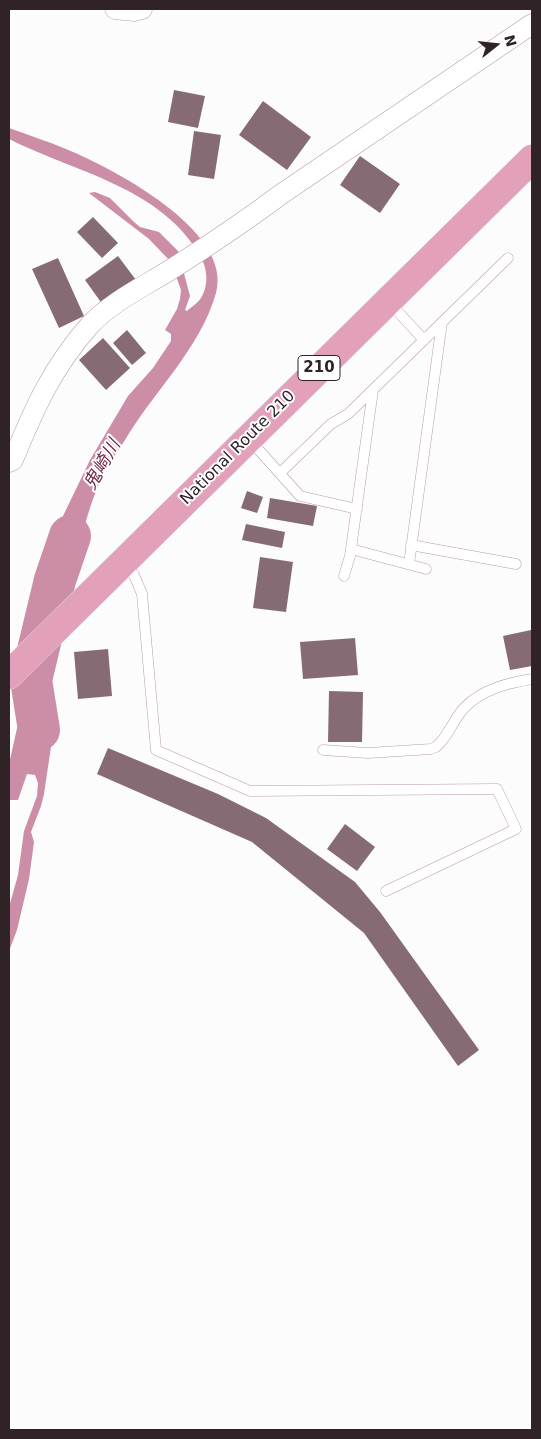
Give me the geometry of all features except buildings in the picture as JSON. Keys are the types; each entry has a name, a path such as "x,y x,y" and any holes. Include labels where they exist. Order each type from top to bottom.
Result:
{"highway":[{"name":"National Route 210","path":"15,670 114,569 532,159"}],"street":[{"path":"115,9 126,11 142,9"},
{"path":"9,462 13,460 54,371 74,344 101,316 124,299 241,224 532,24"}],"lane":[{"path":"280,474 332,424 348,414 508,258"},
{"path":"388,300 424,340"},
{"path":"409,564 442,322"},
{"path":"344,576 351,549 373,390"},
{"path":"248,438 300,496 357,509"},
{"path":"411,545 516,564"},
{"path":"351,549 426,569"},
{"path":"114,569 134,575 142,594 156,750 250,791 497,789 516,829 386,891"},
{"path":"323,750 368,753 431,749 440,743 465,707 475,700 503,685 532,679"}],"water":[{"path":"9,128 86,158 138,187 165,205 189,225 207,247 217,270 216,293 199,333 102,476 88,513 72,572 60,586 34,609 37,579 48,563 58,541 63,516 90,460 128,396 153,368 171,341 171,334 165,330 177,309 180,299 181,290 171,262 149,239 89,193 95,192 110,198 140,227 159,232 178,251 190,296 185,310 187,311 201,298 206,286 206,275 204,263 198,252 181,230 160,211 112,183 9,139"},
{"path":"59,648 50,673 48,686 52,740 44,794 31,832 34,842 29,879 17,930 9,951 9,907 18,875 24,831 37,796 38,783 35,775 27,774 18,800 9,800 9,764 20,715 18,687"}],"waterway":[{"name":"鬼崎川","path":"39,730 31,680 55,580 70,536"}]}
